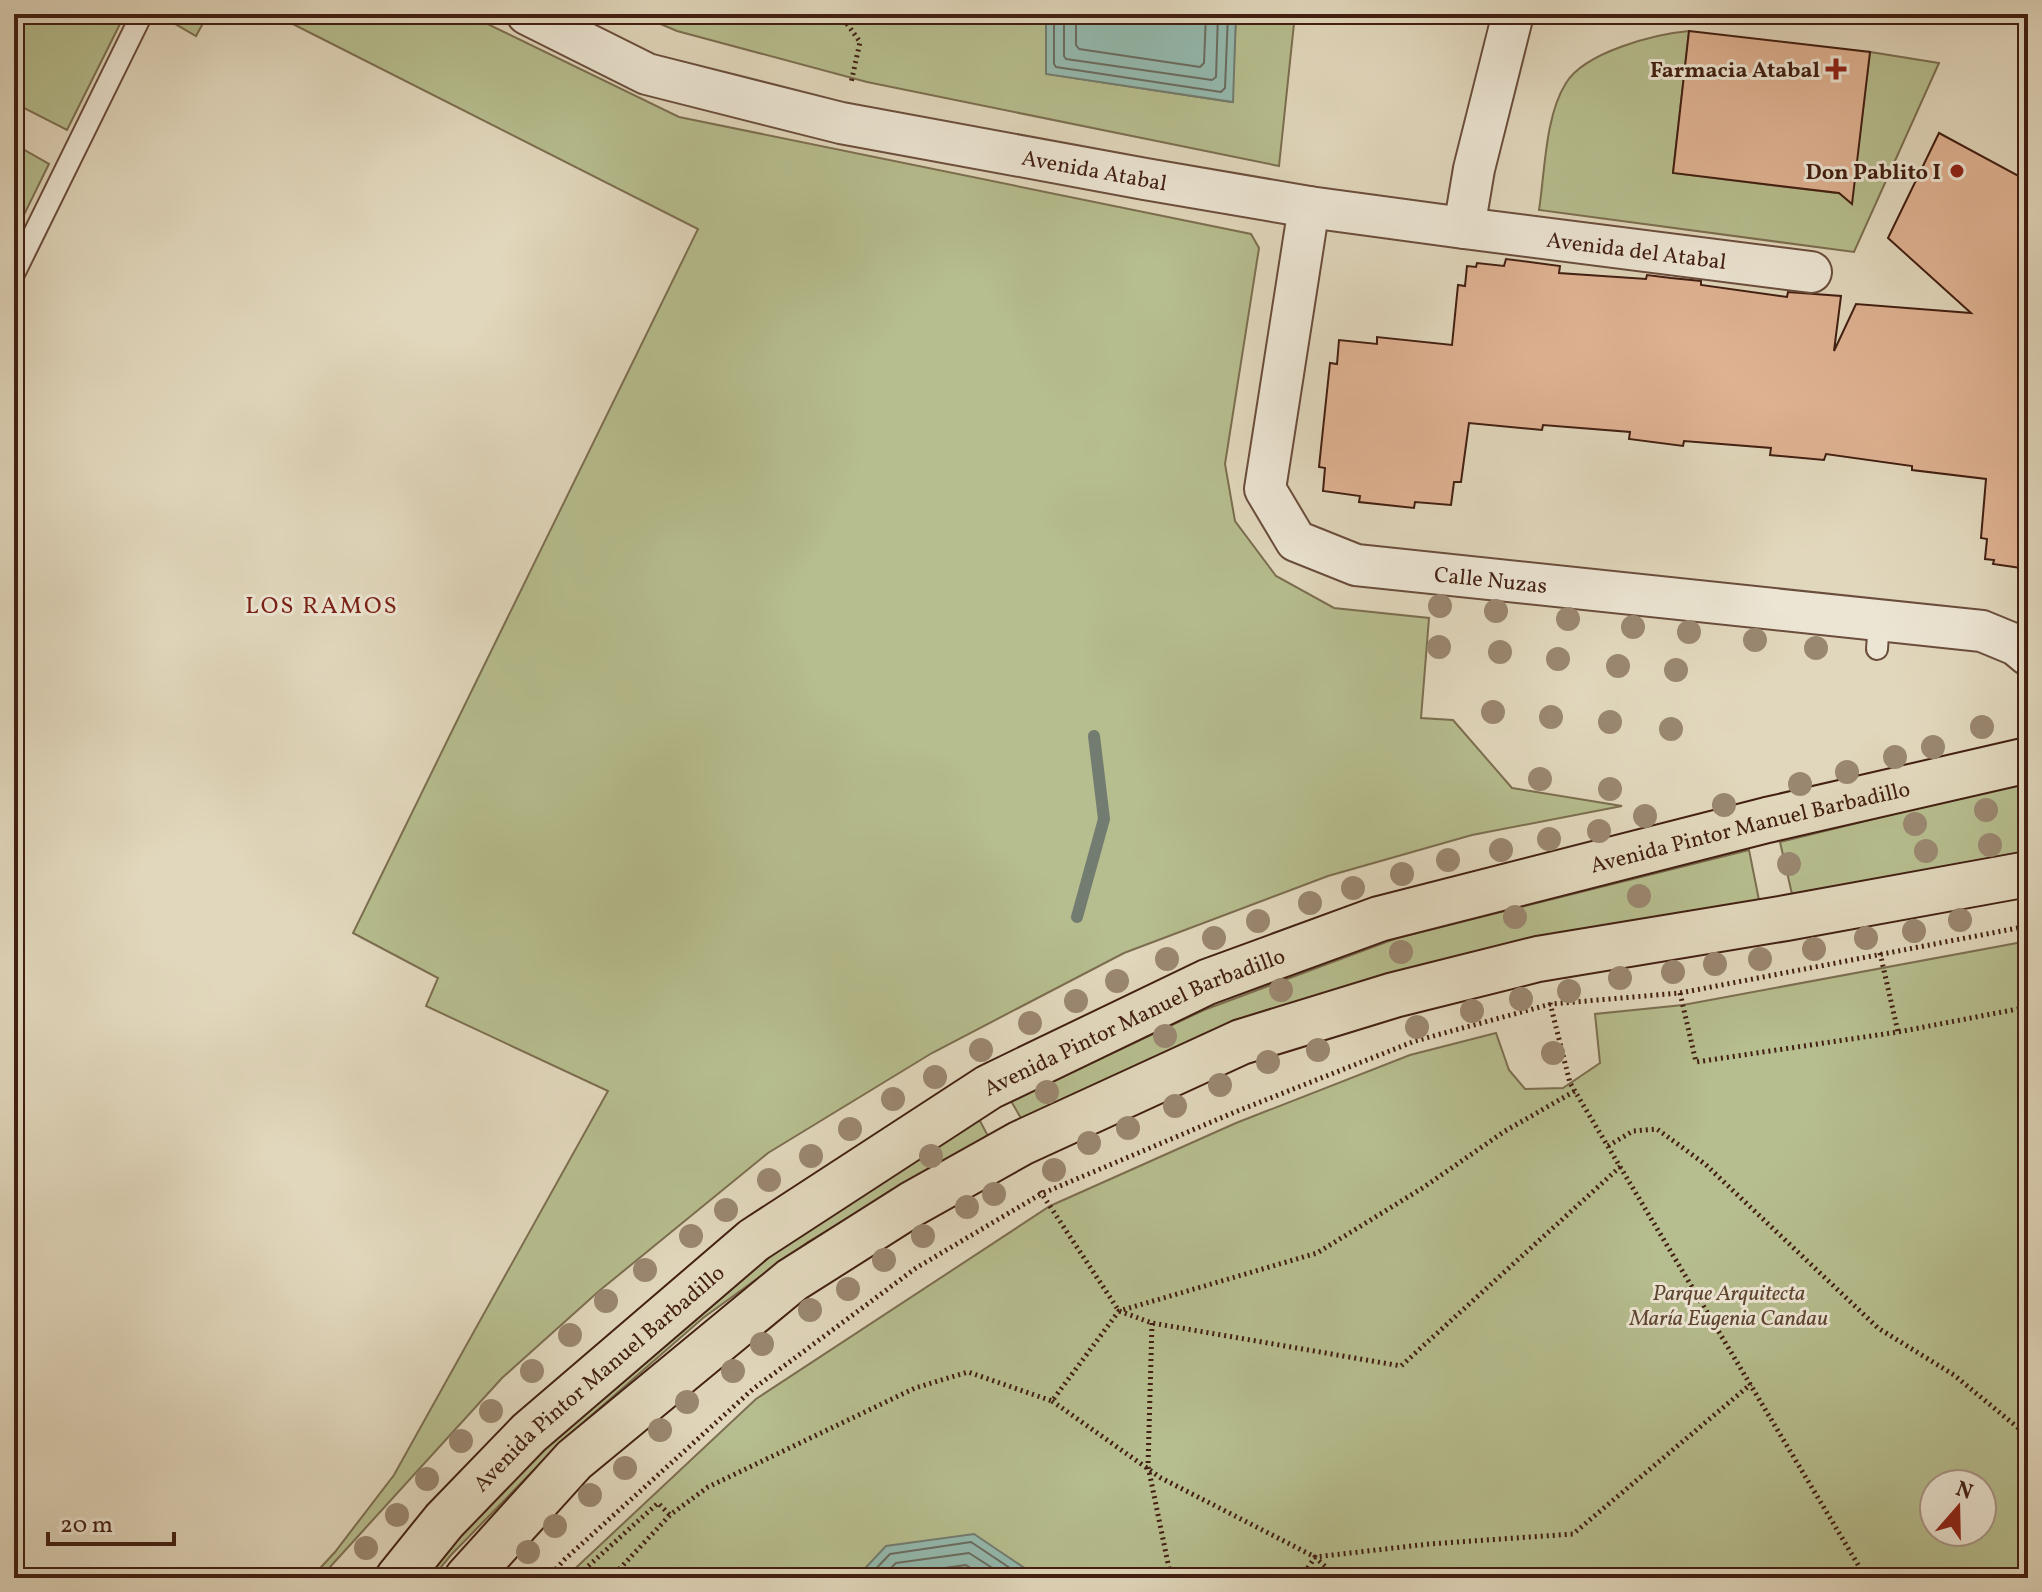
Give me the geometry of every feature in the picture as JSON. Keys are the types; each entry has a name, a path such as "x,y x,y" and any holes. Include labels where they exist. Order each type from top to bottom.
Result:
{"main road":[{"name":"Avenida Pintor Manuel Barbadillo","path":"398,1578 444,1521 529,1433 754,1240 989,1087 1207,982 1379,919 1767,820 2028,760"},
{"name":"Avenida Pintor Manuel Barbadillo","path":"467,1578 574,1460 792,1280 912,1204 1021,1143 1241,1042 1394,995 1538,959 2028,874"}],"street":[{"name":"Avenida Atabal","path":"527,14 647,74 841,123 1309,207 1464,228"},
{"path":"1464,228 1474,169 1513,14"},
{"name":"Calle Nuzas","path":"1309,207 1265,489 1296,541 1356,565 1878,635 1982,631 2016,645 2028,655"},
{"name":"Avenida del Atabal","path":"1464,228 1813,282"}],"lane":[{"path":"14,274 142,14"}],"path":[{"path":"731,14 742,18 815,14"},
{"path":"840,14 860,42 841,123"},
{"path":"548,1578 753,1389 916,1268 1041,1194 1235,1112 1415,1041 1551,1004 1680,993 2028,926"},
{"path":"1880,953 1898,1032"},
{"path":"1538,959 1570,1083 1866,1578"},
{"path":"1680,993 1696,1062 1898,1032 2028,1007"},
{"path":"1052,1401 1119,1311 1317,1253 1424,1187 1505,1131 1575,1091"},
{"path":"1608,1146 1633,1131 1657,1129 1705,1164 1878,1328 1954,1375 2028,1436"},
{"path":"1021,1143 1041,1194 1119,1311 1152,1323 1401,1366 1621,1166"},
{"path":"1152,1323 1148,1466 1171,1578"},
{"path":"611,1578 670,1515 708,1487 915,1388 968,1372 1052,1401 1161,1478 1315,1557 1338,1578"},
{"path":"1301,1578 1315,1557 1429,1544 1573,1534 1751,1384"},
{"path":"575,1578 658,1503 670,1515"}],"green space":[{"path":"14,14 125,14 67,130 14,103"},
{"path":"176,14 208,14 196,36 172,22"},
{"path":"273,14 467,14 679,117 1251,234 1259,248 1225,464 1235,521 1276,576 1334,608 1429,618 1421,718 1453,720 1512,788 1622,806 1472,835 1328,876 1124,953 932,1053 768,1153 599,1291 502,1378 320,1578 311,1578 394,1475 608,1091 426,1006 438,978 353,933 698,229"},
{"path":"637,14 1046,14 1047,74 1232,102 1236,14 1295,14 1279,166 867,82 677,31"},
{"path":"1689,31 1673,173 1852,195 1870,52 1939,63 1854,252 1539,210 1554,111 1566,83 1575,72 1588,62 1622,46"},
{"path":"14,144 49,164 14,235"},
{"path":"2028,781 2028,852 1792,894 1780,842"},
{"path":"1749,850 1759,900 1406,970 1022,1120 1011,1101 1204,1010 1397,938"},
{"name":"Parque Arquitecta María Eugenia Candau","path":"2028,941 2028,1578 565,1578 756,1399 1050,1206 1236,1123 1410,1055 1496,1033 1509,1070 1525,1089 1563,1088 1600,1063 1595,1014 1683,1005"},
{"path":"979,1119 988,1136 808,1242 703,1318 562,1441 432,1578 419,1578 556,1434 798,1231"}],"water":[{"path":"1046,14 1236,14 1233,102 1046,74"},
{"path":"974,1534 1032,1573 1033,1578 856,1578 886,1546"}],"building":[{"path":"1689,31 1870,52 1852,204 1839,193 1673,173"},
{"path":"1939,133 2028,181 2028,302 2018,413 2028,414 2028,569 1993,564 1994,560 1985,559 1987,539 1981,538 1986,479 1912,470 1912,466 1826,454 1824,460 1770,455 1771,448 1684,441 1683,446 1629,439 1630,432 1543,425 1542,430 1469,423 1461,482 1454,482 1451,505 1415,502 1414,508 1359,502 1360,496 1323,491 1325,468 1319,467 1330,363 1337,364 1339,340 1377,344 1377,337 1452,345 1458,285 1465,286 1467,266 1476,267 1477,263 1504,266 1506,259 1560,266 1559,273 1646,279 1647,275 1701,281 1701,285 1787,297 1788,292 1841,296 1834,351 1856,304 1971,313 1888,238"}],"waterway":[{"path":"1077,917 1104,819 1094,736"}],"place":[{"name":"Farmacia Atabal","path":"1836,69"},
{"name":"Don Pablito I","path":"1957,171"}],"district":[{"name":"LOS RAMOS","path":"322,605"}]}
